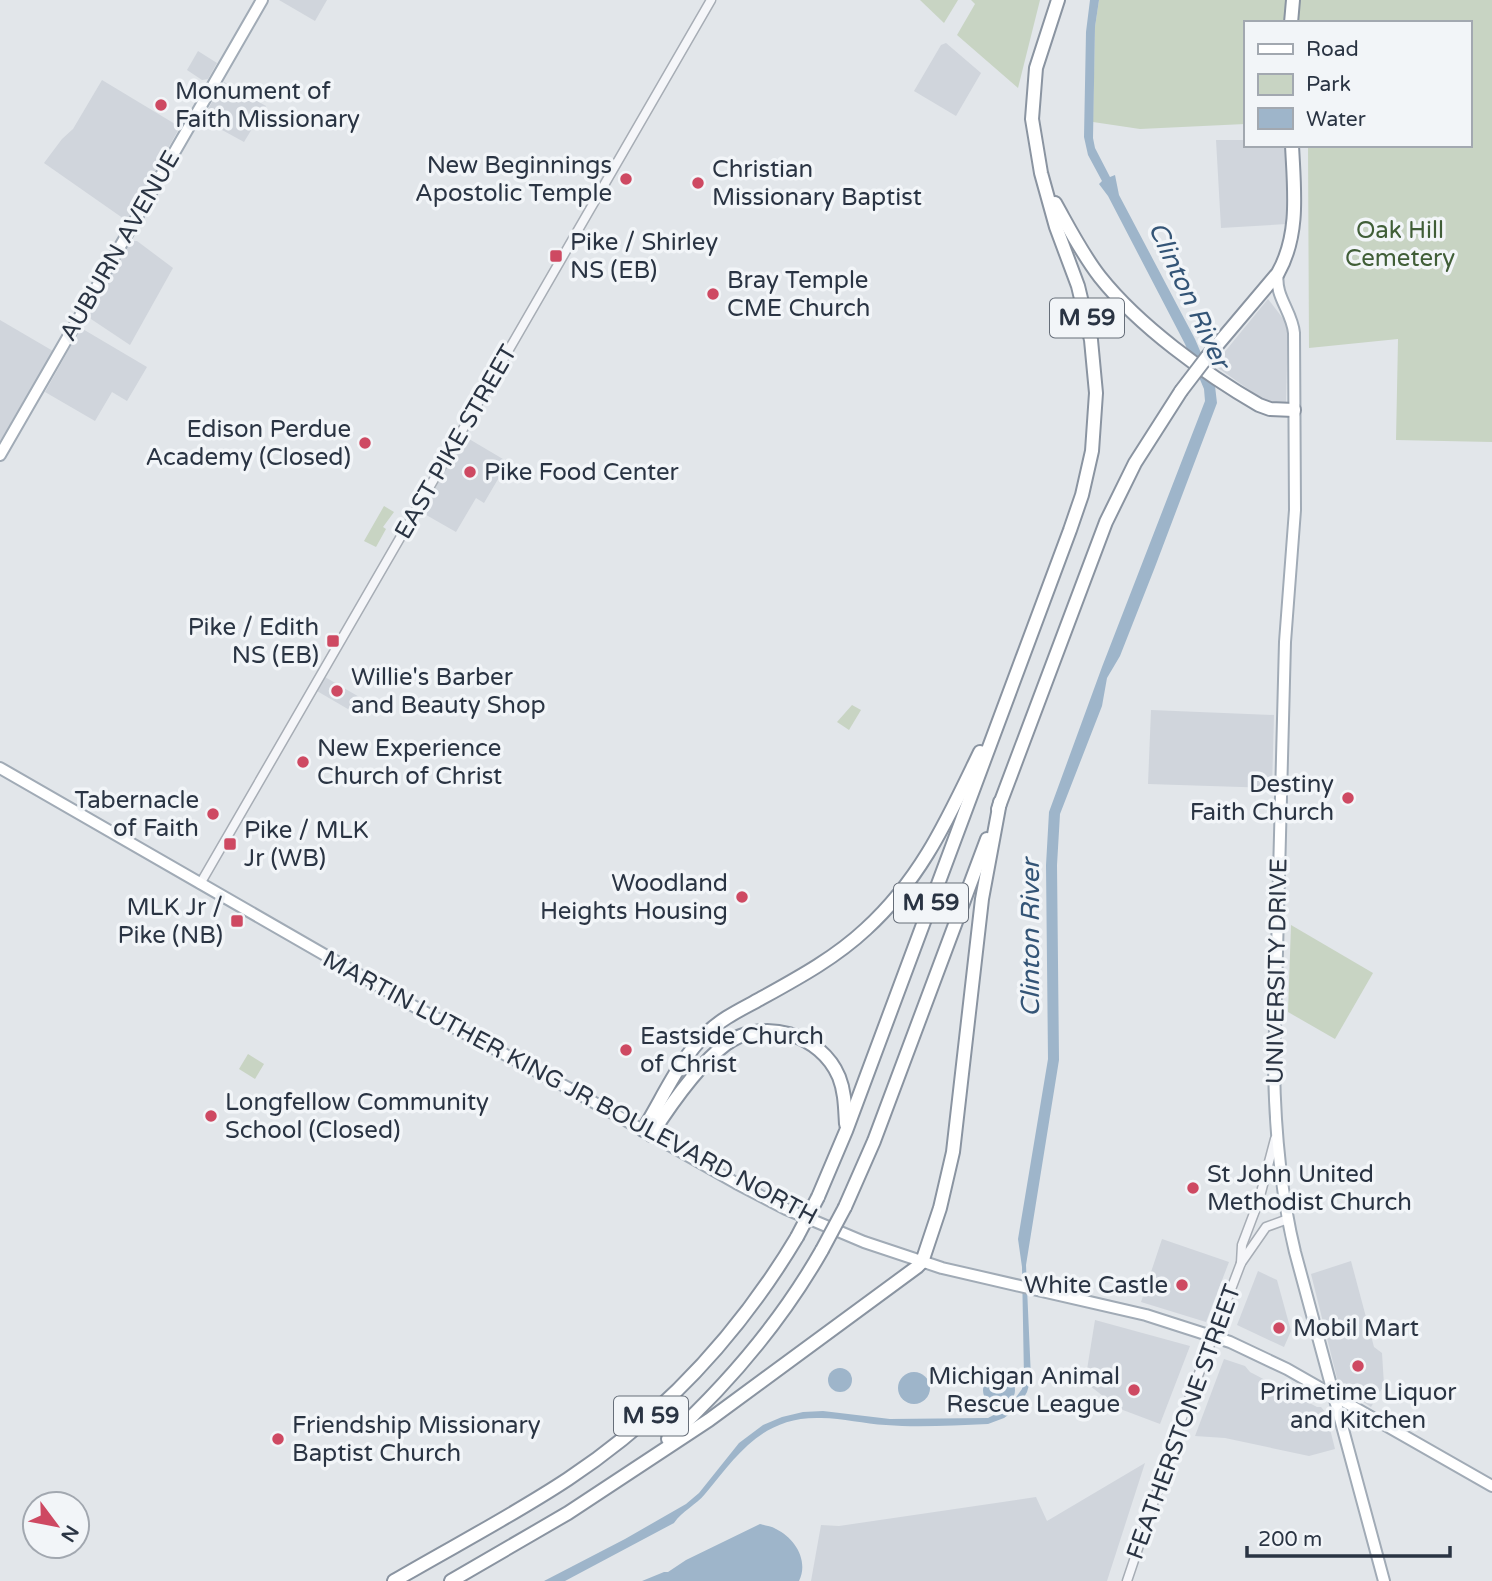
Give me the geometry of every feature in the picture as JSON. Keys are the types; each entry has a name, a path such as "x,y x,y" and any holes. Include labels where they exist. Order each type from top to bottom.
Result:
{"highway":[{"name":"M 59","path":"394,1581 551,1490 636,1428 685,1384 725,1340 774,1274 818,1198 846,1131 1016,676 1082,495 1092,451 1096,412 1095,370 1087,320 1078,286 1056,227 1036,151 1032,106 1034,74 1058,0"},
{"path":"1292,21 1293,0"},
{"name":"M 59","path":"452,1581 568,1513 630,1471 687,1422 738,1369 786,1307 822,1250 845,1207 874,1140 1103,530 1135,463 1181,391 1278,273 1290,247 1293,230 1292,147"},
{"path":"1047,191 1100,277 1144,323 1181,352 1259,405 1276,410 1294,410"},
{"path":"647,1132 683,1062 707,1032 724,1019 838,952 866,929 906,887 939,837 1016,676"},
{"path":"630,1471 709,1420 922,1262 942,1200 953,1152 982,899 1000,802"},
{"path":"647,1132 717,1052 741,1036 766,1031 787,1033 805,1040 820,1050 831,1063 842,1087 846,1131"}],"main road":[{"name":"AUBURN AVENUE","path":"0,455 262,0"},
{"name":"UNIVERSITY DRIVE","path":"1278,273 1278,292 1292,320 1294,333 1295,510 1285,642 1274,1067 1276,1136 1287,1219 1299,1271 1384,1581"},
{"name":"MARTIN LUTHER KING JR BOULEVARD NORTH","path":"0,768 416,1008 647,1132 736,1184 796,1213 863,1242 922,1262 1009,1285 1146,1315 1213,1336 1265,1358 1492,1486"}],"street":[{"name":"EAST PIKE STREET","path":"200,884 711,0"},
{"name":"FEATHERSTONE STREET","path":"1241,1263 1242,1245 1259,1200 1276,1136"},
{"name":"FEATHERSTONE STREET","path":"1127,1581 1182,1418 1241,1263 1266,1227 1287,1219"}],"shaded area":[{"path":"279,0 327,0 315,21"},
{"path":"946,43 981,73 956,116 914,91 941,45"},
{"path":"198,51 217,63 208,79 202,80 187,70"},
{"path":"102,80 180,127 127,221 44,163 73,129"},
{"path":"224,82 266,106 244,142 202,119"},
{"path":"1216,140 1244,140 1244,147 1285,147 1287,224 1221,228"},
{"path":"131,241 137,241 173,268 130,345 88,317"},
{"path":"1268,299 1288,325 1286,403 1265,401 1214,365"},
{"path":"0,320 53,351 0,441"},
{"path":"81,328 147,367 127,401 112,392 95,421 45,392"},
{"path":"464,436 508,462 484,503 476,498 456,532 421,512"},
{"path":"325,677 361,698 353,712 317,691"},
{"path":"1151,710 1274,715 1272,788 1148,784"},
{"path":"1162,1239 1229,1262 1206,1322 1141,1302"},
{"path":"1351,1261 1374,1347 1382,1353 1384,1385 1371,1407 1339,1386 1311,1274"},
{"path":"1258,1271 1277,1280 1291,1331 1284,1347 1237,1325"},
{"path":"1095,1320 1190,1346 1160,1424 1107,1404 1103,1396 1085,1382"},
{"path":"1224,1359 1245,1366 1250,1372 1321,1407 1326,1413 1335,1449 1309,1456 1225,1438 1195,1436"},
{"path":"1145,1463 1107,1581 811,1581 821,1525 839,1526 1036,1497 1047,1521"}],"green space":[{"path":"920,0 958,0 944,23"},
{"path":"971,0 1040,0 1018,88 957,35 975,4"},
{"name":"Oak Hill Cemetery","path":"1099,0 1492,0 1492,442 1396,440 1398,339 1309,348 1308,147 1471,147 1471,21 1244,21 1244,124 1140,129 1093,122 1095,27"},
{"path":"384,506 394,512 383,527 386,529 376,547 364,541"},
{"path":"852,705 861,710 849,730 837,722"},
{"path":"1291,925 1373,973 1335,1039 1288,1012"},
{"path":"248,1054 264,1064 255,1079 239,1069"}],"water":[{"path":"1090,0 1099,0 1095,27 1095,148 1110,177 1115,175 1119,195 1195,339 1215,386 1217,403 1120,656 1107,678 1102,706 1060,814 1057,865 1059,1060 1026,1265 1031,1378 1027,1392 1018,1408 1004,1418 988,1424 899,1426 821,1418 783,1423 754,1440 674,1523 565,1581 544,1581 686,1504 699,1493 739,1443 763,1425 782,1417 823,1411 890,1419 988,1418 1009,1407 1022,1389 1022,1267 1018,1239 1048,1059 1046,865 1049,812 1205,401 1204,389 1185,344 1108,196 1099,184 1102,181 1088,155 1084,137 1086,32"},
{"path":"840,1368 851,1375 852,1380 845,1391 840,1392 829,1385 828,1380 835,1369"},
{"path":"914,1372 925,1377 930,1388 925,1399 914,1404 903,1399 898,1388 903,1377"},
{"path":"999,1374 1011,1378 1015,1390 1011,1402 999,1406 987,1402 983,1390 987,1378"},
{"path":"760,1524 783,1533 794,1544 801,1558 802,1573 799,1581 642,1581 668,1572 686,1560"}],"place":[{"name":"Monument of Faith Missionary","path":"161,105"},
{"name":"New Beginnings Apostolic Temple","path":"626,179"},
{"name":"Christian Missionary Baptist","path":"698,183"},
{"name":"Pike / Shirley NS (EB)","path":"556,256"},
{"name":"Bray Temple CME Church","path":"713,294"},
{"name":"Edison Perdue Academy (Closed)","path":"365,443"},
{"name":"Pike Food Center","path":"470,472"},
{"name":"Pike / Edith NS (EB)","path":"333,641"},
{"name":"Willie's Barber and Beauty Shop","path":"337,691"},
{"name":"New Experience Church of Christ","path":"303,762"},
{"name":"Destiny Faith Church","path":"1348,798"},
{"name":"Tabernacle of Faith","path":"213,814"},
{"name":"Pike / MLK Jr (WB)","path":"230,844"},
{"name":"Woodland Heights Housing","path":"742,897"},
{"name":"MLK Jr / Pike (NB)","path":"237,921"},
{"name":"Eastside Church of Christ","path":"626,1050"},
{"name":"Longfellow Community School (Closed)","path":"211,1116"},
{"name":"St John United Methodist Church","path":"1193,1188"},
{"name":"White Castle","path":"1182,1285"},
{"name":"Mobil Mart","path":"1279,1328"},
{"name":"Primetime Liquor and Kitchen","path":"1358,1366"},
{"name":"Michigan Animal Rescue League","path":"1134,1390"},
{"name":"Friendship Missionary Baptist Church","path":"278,1439"}],"water label":[{"name":"Clinton River","path":"1189,295"},
{"name":"Clinton River","path":"1030,938"}]}
